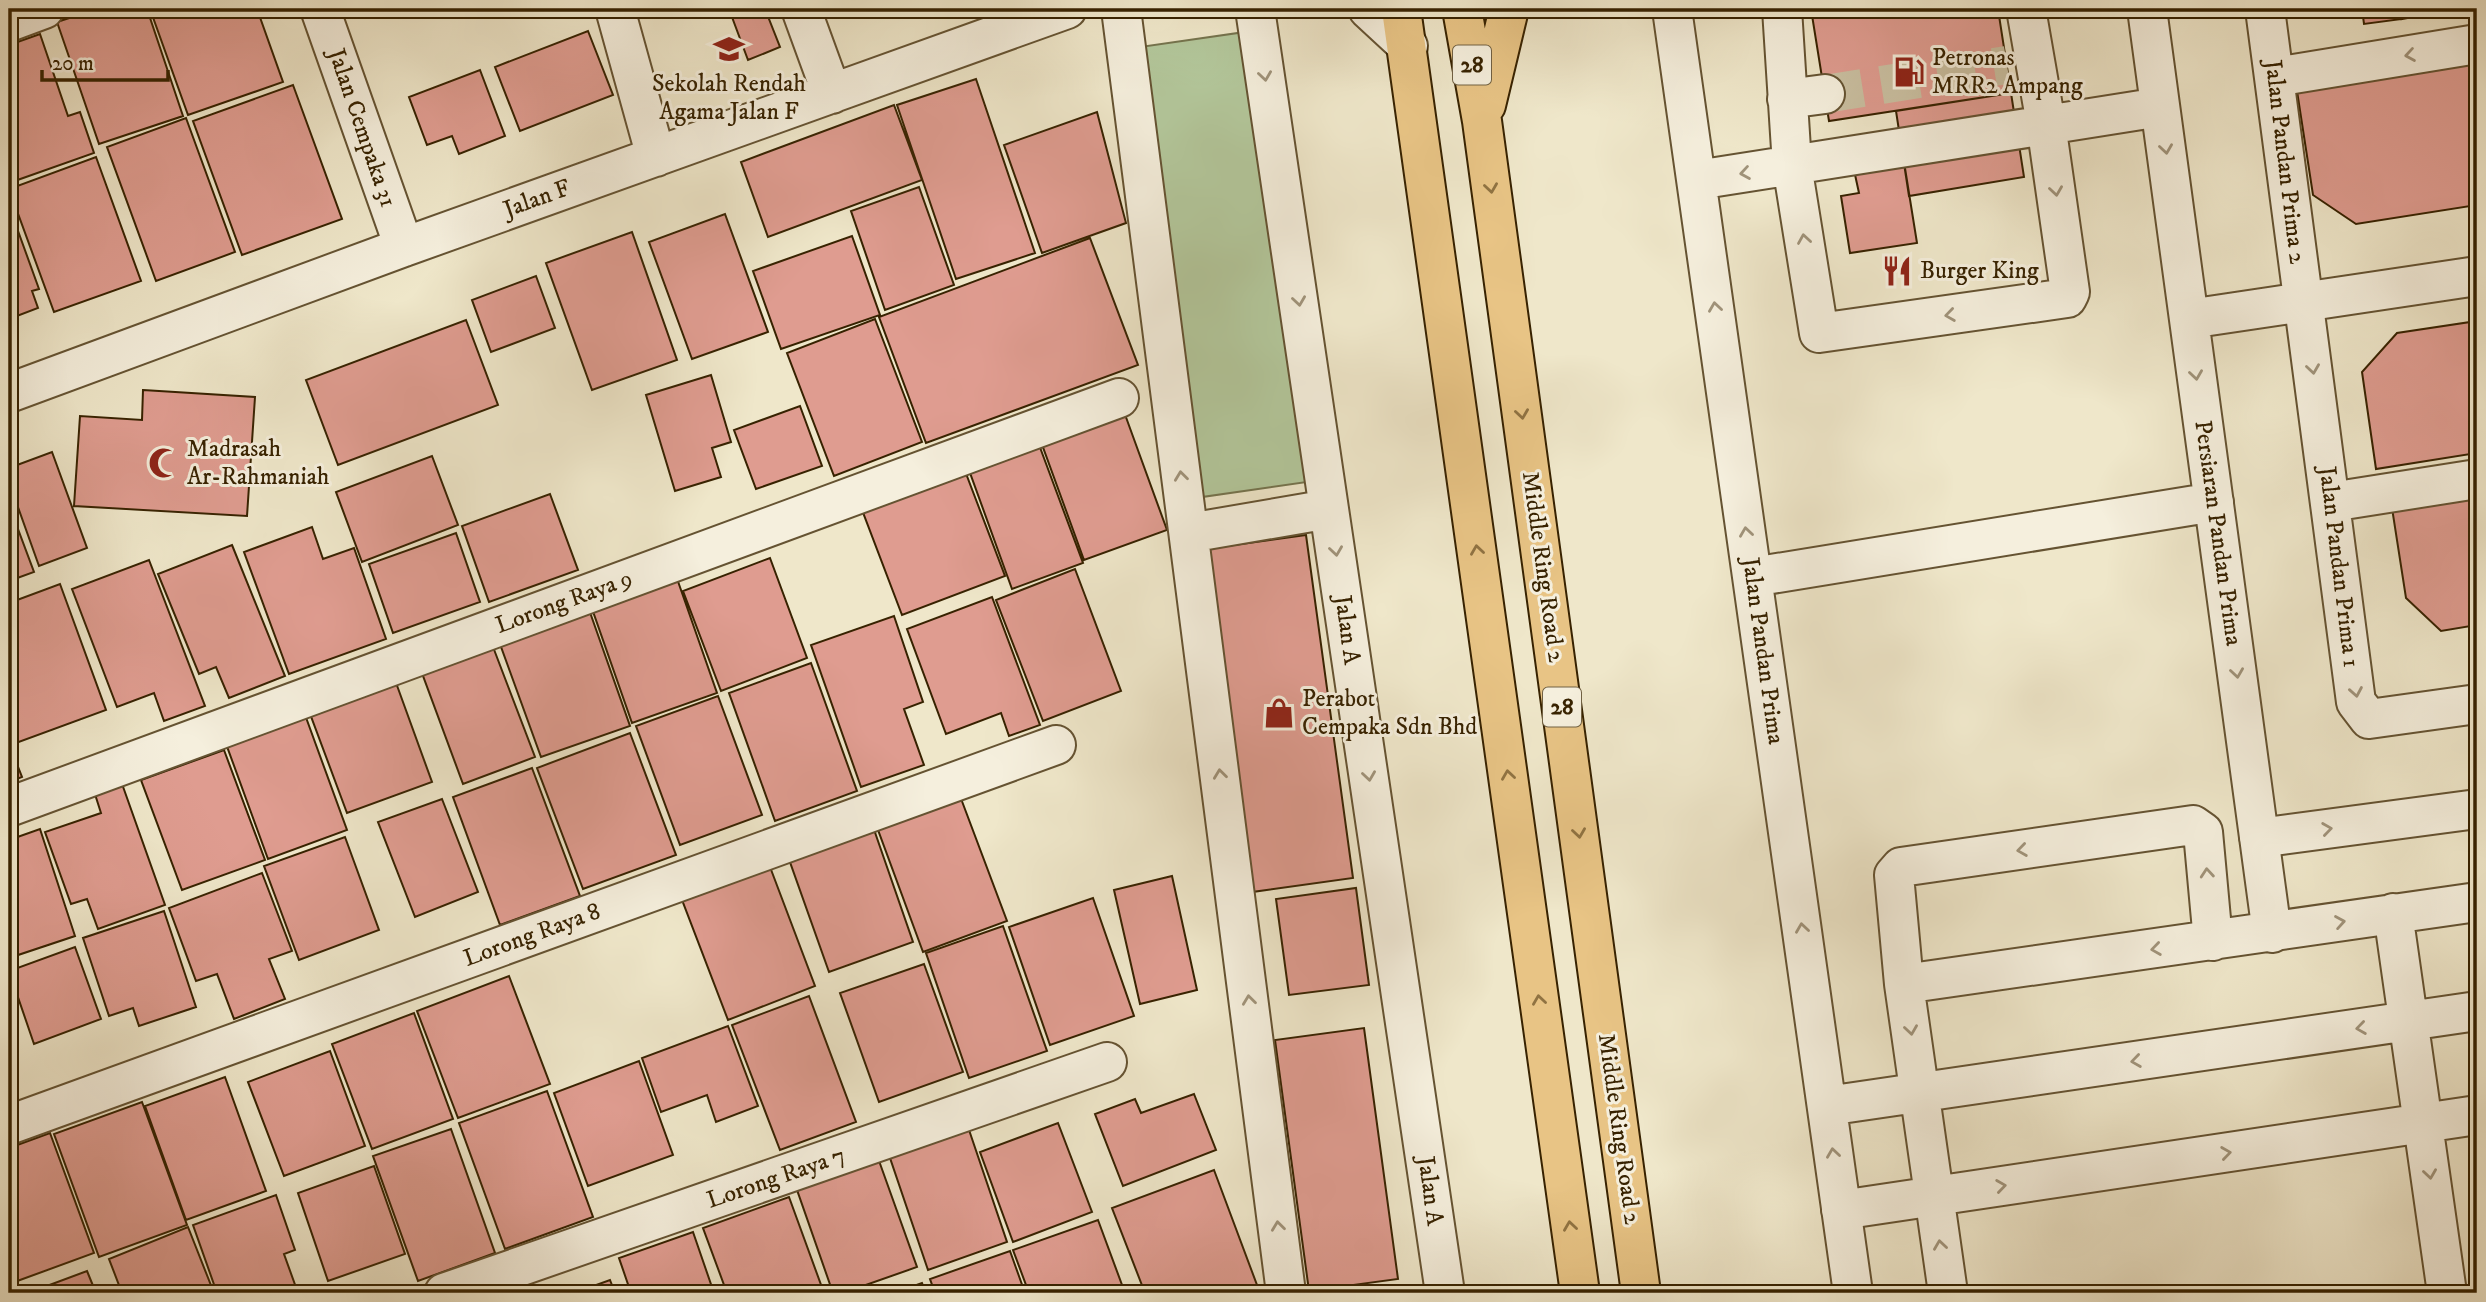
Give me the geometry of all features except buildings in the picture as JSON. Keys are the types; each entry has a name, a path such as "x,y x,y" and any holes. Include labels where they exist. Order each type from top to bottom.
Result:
{"highway":[{"path":"1401,9 1580,1293"},
{"name":"Middle Ring Road 2","path":"1462,9 1482,121 1641,1293"},
{"path":"1482,121 1509,9"}],"street":[{"path":"9,22 44,9"},
{"name":"Jalan Cempaka 31","path":"320,9 404,247"},
{"path":"615,9 656,157"},
{"path":"801,9 832,94"},
{"name":"Jalan F","path":"9,393 404,247 1067,9"},
{"path":"1121,9 1286,1293"},
{"name":"Jalan A","path":"1255,9 1445,1293"},
{"path":"1368,9 1408,46"},
{"name":"Jalan Pandan Prima","path":"1672,9 1853,1293"},
{"path":"1782,9 1792,165 1819,333 2067,298 2070,292 2046,124 2021,62 2026,9"},
{"name":"Persiaran Pandan Prima","path":"2147,9 2272,933"},
{"name":"Jalan Pandan Prima 2","path":"2266,15 2304,302"},
{"path":"2275,77 2477,44"},
{"path":"1787,99 1825,94"},
{"path":"1697,180 2160,107"},
{"path":"2189,319 2477,276"},
{"name":"Jalan Pandan Prima 1","path":"2304,302 2356,702 2369,719 2477,704"},
{"name":"Lorong Raya 9","path":"9,807 1119,398"},
{"path":"2331,502 2477,479"},
{"path":"1752,577 2214,502"},
{"path":"1189,533 1329,509"},
{"name":"Lorong Raya 8","path":"9,1125 1056,745"},
{"path":"2259,838 2477,808"},
{"path":"1948,1293 1904,984 1895,875 1901,867 2193,825 2203,832 2213,941"},
{"path":"1904,984 2477,902"},
{"path":"2393,913 2447,1293"},
{"path":"1827,1106 2477,1011"},
{"name":"Lorong Raya 7","path":"444,1293 1107,1062"},
{"path":"1841,1210 2477,1115"}],"green space":[{"path":"1245,32 1307,482 1202,497 1140,47"}],"tunnel":[{"path":"1825,94 2007,65"}],"place":[{"name":"Sekolah Rendah Agama Jalan F","path":"729,49"},
{"name":"Petronas MRR2 Ampang","path":"1909,72"},
{"name":"Burger King","path":"1897,271"},
{"name":"Madrasah Ar-Rahmaniah","path":"164,463"},
{"name":"Perabot Cempaka Sdn Bhd","path":"1279,713"}]}
